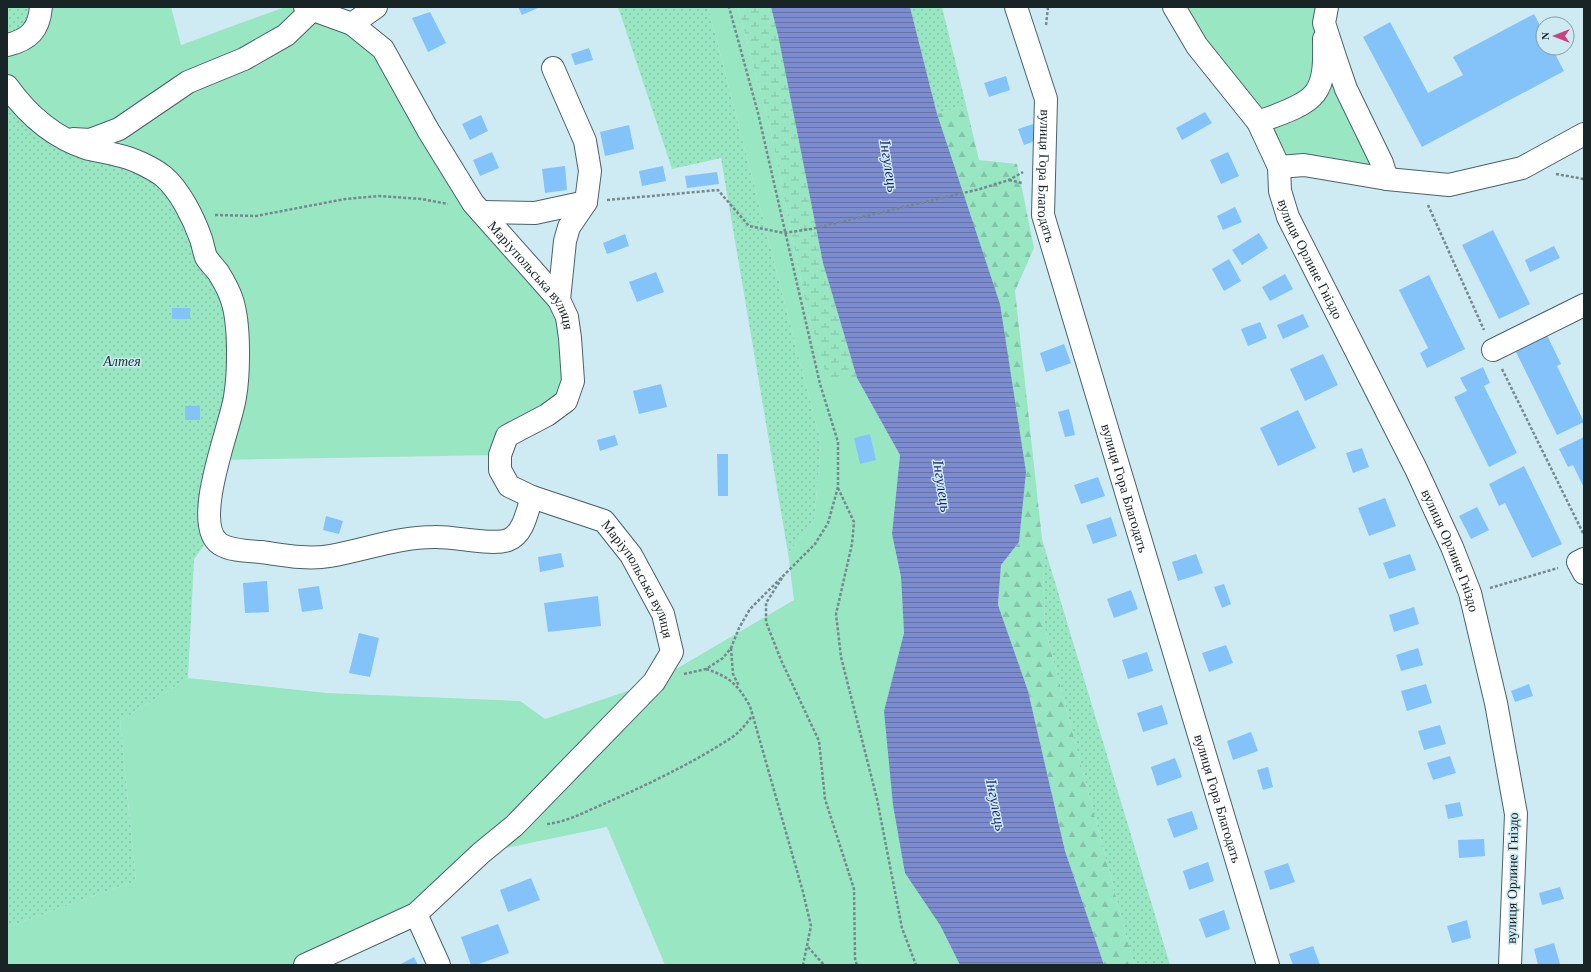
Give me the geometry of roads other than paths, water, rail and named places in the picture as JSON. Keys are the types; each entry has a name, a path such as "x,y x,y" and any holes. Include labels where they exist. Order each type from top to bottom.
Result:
{"street":[{"path":"7,45 23,40 36,30 41,7"},
{"path":"352,24 376,7"},
{"name":"вулиця Гора Благодать","path":"1016,7 1046,99 1043,214 1268,965"},
{"path":"1174,7 1197,46 1258,122 1279,167 1304,165 1387,179 1449,185 1522,168 1584,134"},
{"path":"63,138 90,140 119,129 188,82 244,59 286,36 308,8"},
{"name":"Маріупольська вулиця","path":"305,965 416,914 481,853 514,826 654,682 672,652 663,614 630,555 604,521 532,497 509,486 500,470 500,455 507,436 547,415 566,401 573,381 567,317 559,300 473,203 428,130 383,49 352,24 308,8"},
{"path":"1258,122 1299,105 1315,94 1320,82 1324,57 1326,15"},
{"path":"1326,15 1346,88 1382,163 1387,179"},
{"path":"553,68 585,141 590,171 586,202 569,228 565,241 559,300"},
{"path":"7,86 21,105 34,118 63,138 86,148 120,155 162,176 173,186 192,216 206,258 227,287 233,302 236,319 238,374 234,401 217,460 211,492 210,516 212,534 219,544 236,550 313,558 330,556 398,540 416,538 457,537 499,542 510,539 518,533 523,524 532,497"},
{"name":"вулиця Орлине Гніздо","path":"1279,167 1280,191 1288,217 1412,462 1452,547 1470,593 1496,703 1516,814 1510,965"},
{"path":"482,212 535,213 586,202"},
{"path":"1493,350 1584,305"},
{"path":"416,914 439,965"}],"water":[{"name":"Інгулець","path":"771,7 910,7 937,114 1000,304 1026,472 1019,542 1001,565 998,605 1028,691 1065,851 1104,965 960,965 940,925 905,873 893,805 884,711 904,633 901,577 892,534 900,455 857,378 823,263 778,35"}],"park label":[{"name":"Алтея","path":"122,361"}]}
